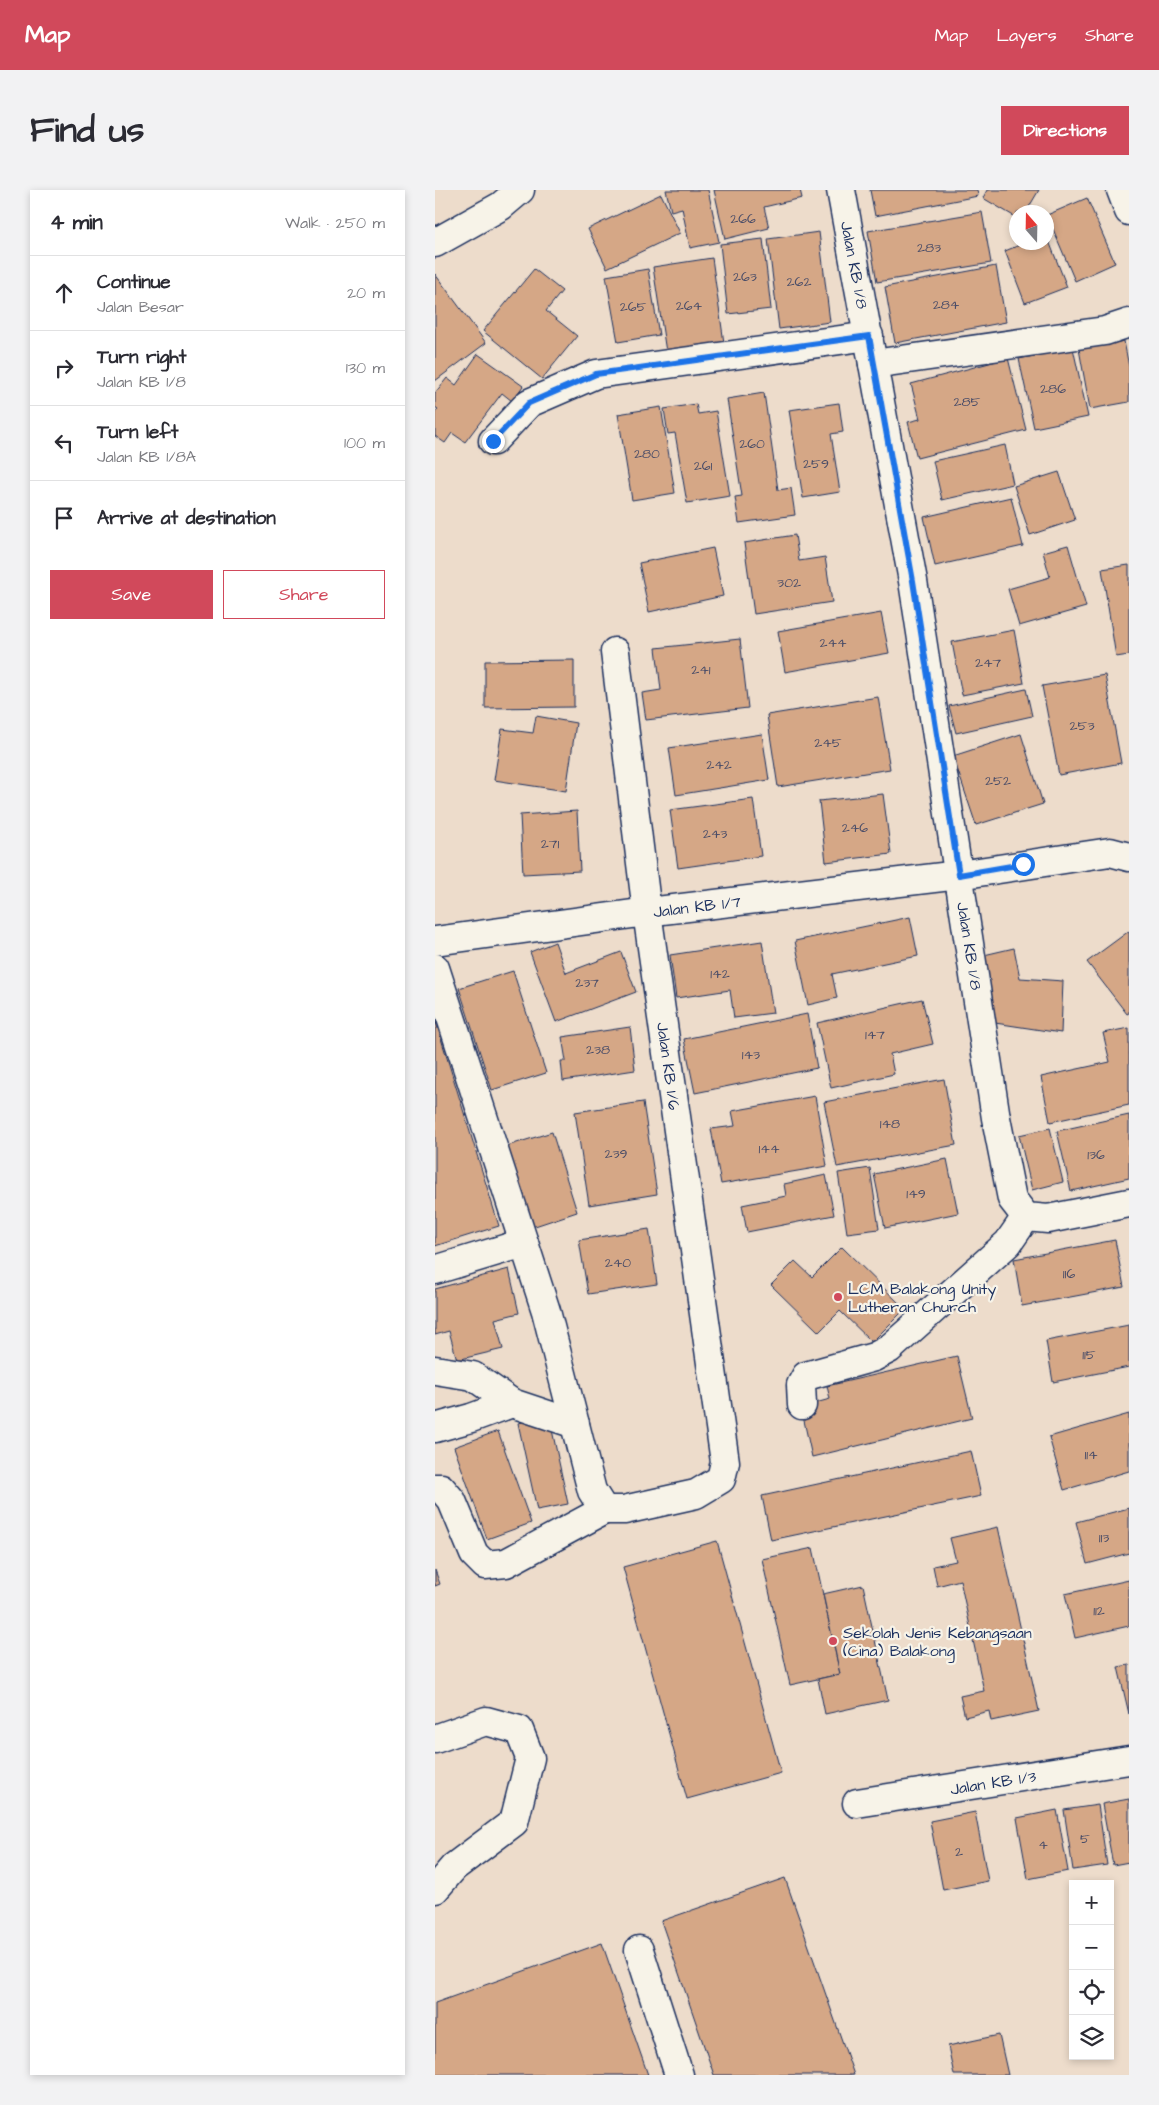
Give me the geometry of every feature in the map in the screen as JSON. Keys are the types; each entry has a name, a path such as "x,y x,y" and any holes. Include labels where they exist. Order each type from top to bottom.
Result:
{"street":[{"path":"435,243 501,206 520,190"},
{"name":"Jalan KB 1/8","path":"841,190 913,581 996,1118 1019,1208"},
{"path":"1121,190 1129,211"},
{"path":"873,364 1105,331 1129,323"},
{"path":"493,441 529,403 596,374 869,336"},
{"name":"Jalan KB 1/6","path":"604,1510 624,1510 696,1494 721,1480 725,1462 647,912 615,652"},
{"name":"Jalan KB 1/7","path":"435,942 647,912 959,875 1110,852 1129,857"},
{"path":"435,968 546,1311 592,1491 604,1510 507,1564 485,1565 475,1554 452,1501 441,1488 435,1488"},
{"path":"802,1405 801,1385 806,1376 874,1357 889,1349 1008,1243 1019,1208 1048,1219 1129,1202"},
{"path":"435,1270 524,1243"},
{"path":"435,1370 473,1376 512,1403 575,1424"},
{"path":"435,1428 471,1418 512,1403"},
{"path":"435,1739 486,1721 519,1730 530,1758 514,1822 454,1867 435,1889"},
{"name":"Jalan KB 1/3","path":"857,1803 1129,1760"},
{"path":"639,1950 679,2075"}],"building":[{"path":"666,190 708,190 719,242 690,248 682,208 671,211"},
{"path":"714,190 800,190 802,198 764,207 769,228 725,239"},
{"path":"870,190 977,190 978,196 875,216"},
{"path":"987,190 1039,190 1030,205 1009,205 1009,213 983,198"},
{"path":"661,194 680,233 607,268 588,229"},
{"path":"1087,198 1115,263 1075,281 1054,232 1054,212"},
{"path":"982,212 991,263 877,282 868,231"},
{"path":"819,232 830,322 779,329 768,239"},
{"path":"763,239 771,309 728,314 720,244"},
{"path":"1009,249 1052,250 1067,287 1025,303 1005,251"},
{"path":"712,258 724,343 666,352 653,267"},
{"path":"996,266 1006,322 895,343 885,287"},
{"path":"534,269 562,291 546,311 577,336 542,379 483,331"},
{"path":"648,269 659,335 618,342 606,276"},
{"path":"435,274 486,343 435,381"},
{"path":"1124,341 1129,367 1129,402 1090,409 1079,349"},
{"path":"1073,348 1088,417 1034,428 1019,359"},
{"path":"478,354 523,386 512,401 502,393 465,442 452,433 445,443 435,436 435,413 438,409 435,407 435,393 447,378 456,385"},
{"path":"1008,358 1026,430 917,458 908,422 920,419 911,384"},
{"path":"764,393 778,490 791,488 795,515 739,523 735,497 742,496 727,399"},
{"path":"839,403 843,432 831,434 840,492 803,498 789,410"},
{"path":"696,404 698,414 716,411 730,496 687,503 675,433 668,434 664,409"},
{"path":"661,407 675,493 632,500 618,414"},
{"path":"1005,445 1013,484 942,500 933,461"},
{"path":"1059,472 1075,520 1030,535 1014,486"},
{"path":"1011,497 1023,546 935,566 924,517"},
{"path":"795,535 799,561 825,557 832,602 754,614 744,543"},
{"path":"1068,545 1086,607 1019,626 1008,589 1050,577 1043,552"},
{"path":"713,548 723,596 649,612 639,563"},
{"path":"1129,565 1129,655 1116,657 1102,569"},
{"path":"881,613 889,653 785,672 778,631"},
{"path":"1014,630 1024,683 962,695 952,642"},
{"path":"740,639 748,708 646,720 642,693 661,690 656,648"},
{"path":"574,660 574,707 485,708 485,661"},
{"path":"1105,675 1121,763 1059,775 1042,686"},
{"path":"1026,689 1032,716 956,733 949,706"},
{"path":"878,697 890,769 778,787 767,715"},
{"path":"536,716 576,723 566,791 494,780 502,729 533,733"},
{"path":"762,734 769,780 676,795 669,748"},
{"path":"1021,734 1043,804 976,825 953,756"},
{"path":"883,794 891,854 826,862 819,801"},
{"path":"753,799 761,856 678,868 670,810"},
{"path":"577,811 580,871 523,874 520,815"},
{"path":"910,917 918,956 832,974 837,998 808,1005 795,941"},
{"path":"1129,931 1129,1013 1127,1014 1087,962"},
{"path":"762,941 773,1013 734,1018 730,990 676,998 670,955"},
{"path":"555,942 566,973 621,952 636,992 556,1022 530,952"},
{"path":"1014,948 1020,978 1063,981 1061,1033 995,1023 984,955"},
{"path":"513,971 546,1073 492,1090 459,988"},
{"path":"922,999 933,1044 890,1054 894,1074 831,1088 817,1023"},
{"path":"807,1014 817,1068 695,1093 684,1039"},
{"path":"435,1019 499,1226 435,1246"},
{"path":"630,1027 635,1070 563,1081 561,1061 566,1061 562,1037"},
{"path":"1129,1028 1129,1105 1050,1122 1041,1077 1110,1062 1103,1033"},
{"path":"944,1079 956,1145 837,1167 824,1102"},
{"path":"815,1096 827,1166 721,1184 711,1129 735,1126 732,1111"},
{"path":"643,1102 657,1194 589,1205 575,1112"},
{"path":"1129,1115 1129,1178 1071,1191 1057,1131"},
{"path":"1050,1128 1063,1182 1032,1190 1019,1135"},
{"path":"552,1132 577,1212 532,1227 507,1146"},
{"path":"947,1159 958,1213 885,1228 874,1174"},
{"path":"870,1168 879,1229 847,1233 838,1173"},
{"path":"826,1175 834,1215 747,1232 742,1205 786,1196 784,1184"},
{"path":"649,1229 657,1284 588,1294 579,1240"},
{"path":"1115,1240 1124,1287 1022,1306 1014,1259"},
{"name":"LCM Balakong Unity Lutheran Church","path":"842,1247 905,1309 872,1342 840,1311 819,1332 771,1285 795,1261 812,1277"},
{"path":"509,1269 519,1313 495,1319 503,1349 457,1360 449,1331 435,1335 435,1289"},
{"path":"1129,1325 1129,1367 1053,1382 1046,1341"},
{"path":"957,1356 972,1418 812,1457 801,1407 830,1399 827,1386"},
{"path":"1129,1414 1129,1471 1064,1490 1049,1437"},
{"path":"549,1416 568,1504 537,1510 518,1423"},
{"path":"498,1431 531,1523 487,1539 454,1447"},
{"path":"971,1451 981,1496 771,1540 762,1496"},
{"path":"1129,1508 1129,1553 1087,1564 1076,1522"},
{"path":"998,1527 1039,1711 991,1721 989,1711 965,1717 960,1696 984,1691 960,1580 937,1586 933,1566 956,1561 950,1538"},
{"path":"717,1541 781,1773 687,1799 623,1567"},
{"path":"813,1548 840,1674 790,1685 762,1559"},
{"path":"435,1570 440,1584 435,1586"},
{"path":"1129,1580 1129,1626 1075,1638 1065,1594"},
{"path":"863,1585 888,1700 825,1714 818,1679 840,1674 823,1594"},
{"path":"1129,1665 1129,1714 1118,1667"},
{"path":"1129,1799 1129,1862 1113,1865 1102,1804"},
{"path":"1098,1805 1107,1865 1073,1870 1064,1810"},
{"path":"1057,1810 1068,1871 1028,1879 1017,1818"},
{"path":"975,1812 988,1881 943,1890 930,1821"},
{"path":"785,1878 854,2075 714,2075 661,1921"},
{"path":"602,1943 648,2075 435,2075 435,2003"},
{"path":"999,2035 1008,2075 954,2075 948,2046"}],"place":[{"name":"LCM Balakong Unity Lutheran Church","path":"838,1297"},
{"name":"Sekolah Jenis Kebangsaan (Cina) Balakong","path":"833,1641"}],"route":[{"path":"493,441 529,403 596,374 869,336 913,581 959,875 1023,864"}]}
